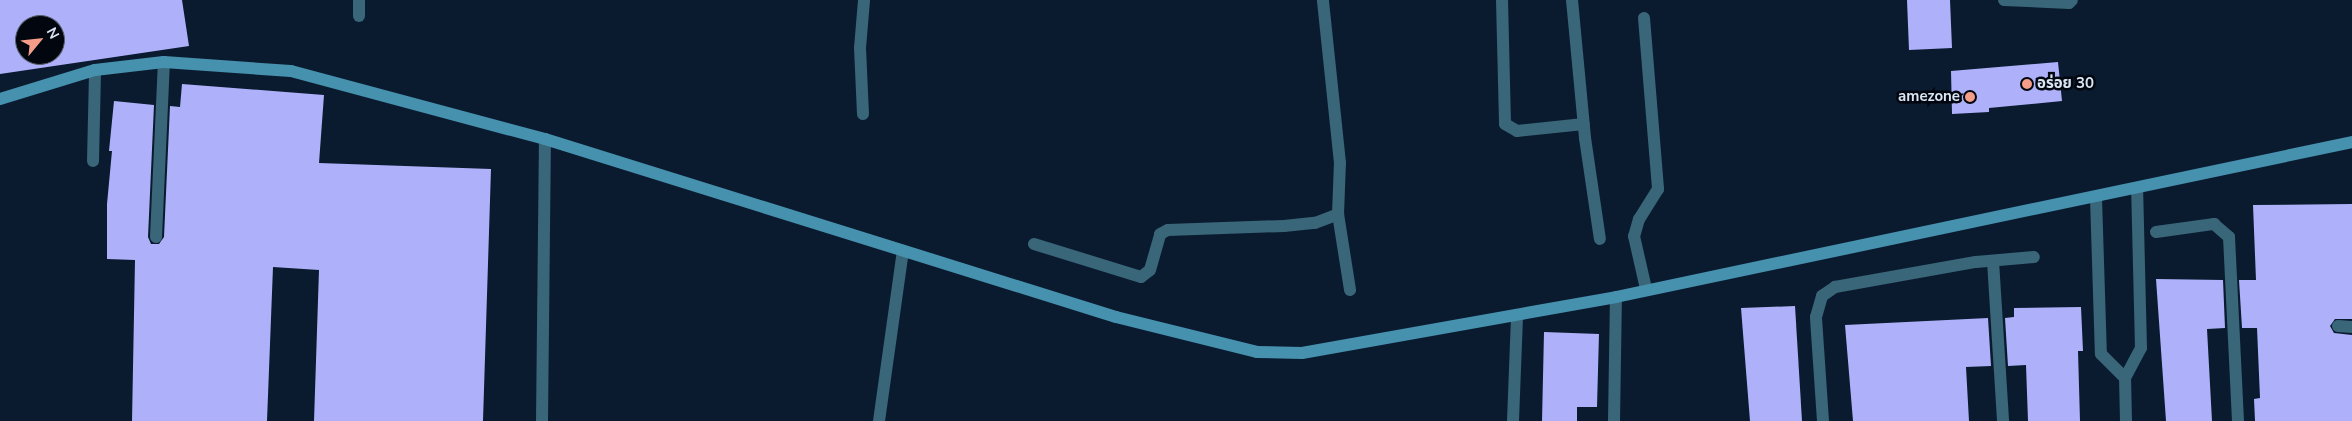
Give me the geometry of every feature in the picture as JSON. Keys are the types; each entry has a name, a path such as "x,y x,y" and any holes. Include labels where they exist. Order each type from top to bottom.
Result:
{"street":[{"path":"359,0 359,16"},
{"path":"863,114 860,48 864,0"},
{"path":"1323,0 1340,163 1338,214 1350,290"},
{"path":"1502,0 1506,124 1517,131 1584,124"},
{"path":"1572,0 1584,124 1600,239"},
{"path":"2004,0 2068,3 2072,0"},
{"path":"1644,18 1658,189 1640,219 1634,236 1646,289"},
{"path":"156,237 164,62"},
{"path":"0,99 95,70 164,62 290,71 545,139 1116,317 1257,352 1302,353 1616,297 1646,289 2096,198 2352,142"},
{"path":"93,161 95,70"},
{"path":"542,421 545,139"},
{"path":"2126,421 2126,378 2141,348 2138,189"},
{"path":"2096,198 2100,354 2126,378"},
{"path":"1034,244 1141,277 1150,270 1160,234 1168,230 1284,226 1315,222 1338,214"},
{"path":"2156,232 2214,224 2229,237 2238,421"},
{"path":"879,421 903,251"},
{"path":"1823,421 1816,317 1822,296 1835,286 1992,260 2034,257"},
{"path":"1992,260 2003,421"},
{"path":"1614,421 1616,297"},
{"path":"1513,421 1516,315"},
{"path":"2338,326 2352,326"}],"building":[{"path":"0,0 182,0 189,46 65,64 65,15 15,15 15,65 61,65 0,74"},
{"path":"1907,0 1950,0 1952,48 1909,50"},
{"path":"2058,62 2062,101 1989,108 1989,112 1952,114 1951,71"},
{"path":"182,84 324,95 319,163 491,169 483,421 314,421 319,270 273,267 267,421 132,421 135,260 107,259 107,204 112,151 109,151 114,101 154,105 148,237 151,244 159,244 164,237 170,106 180,107"},
{"path":"2352,204 2352,319 2335,319 2330,326 2334,333 2352,335 2352,421 2255,421 2254,399 2260,398 2257,328 2242,328 2239,280 2256,280 2253,205"},
{"path":"2156,279 2223,280 2225,328 2207,329 2212,421 2166,421"},
{"path":"1795,306 1802,421 1750,421 1741,308"},
{"path":"2081,307 2083,351 2078,351 2080,421 2028,421 2026,365 2008,366 2005,318 2014,317 2014,308"},
{"path":"1988,318 1991,366 1966,367 1969,421 1853,421 1845,325"},
{"path":"1544,332 1599,334 1597,407 1577,407 1577,421 1542,421"}],"place":[{"name":"อร่อย 30","path":"2027,84"},
{"name":"amezone","path":"1970,97"}]}
